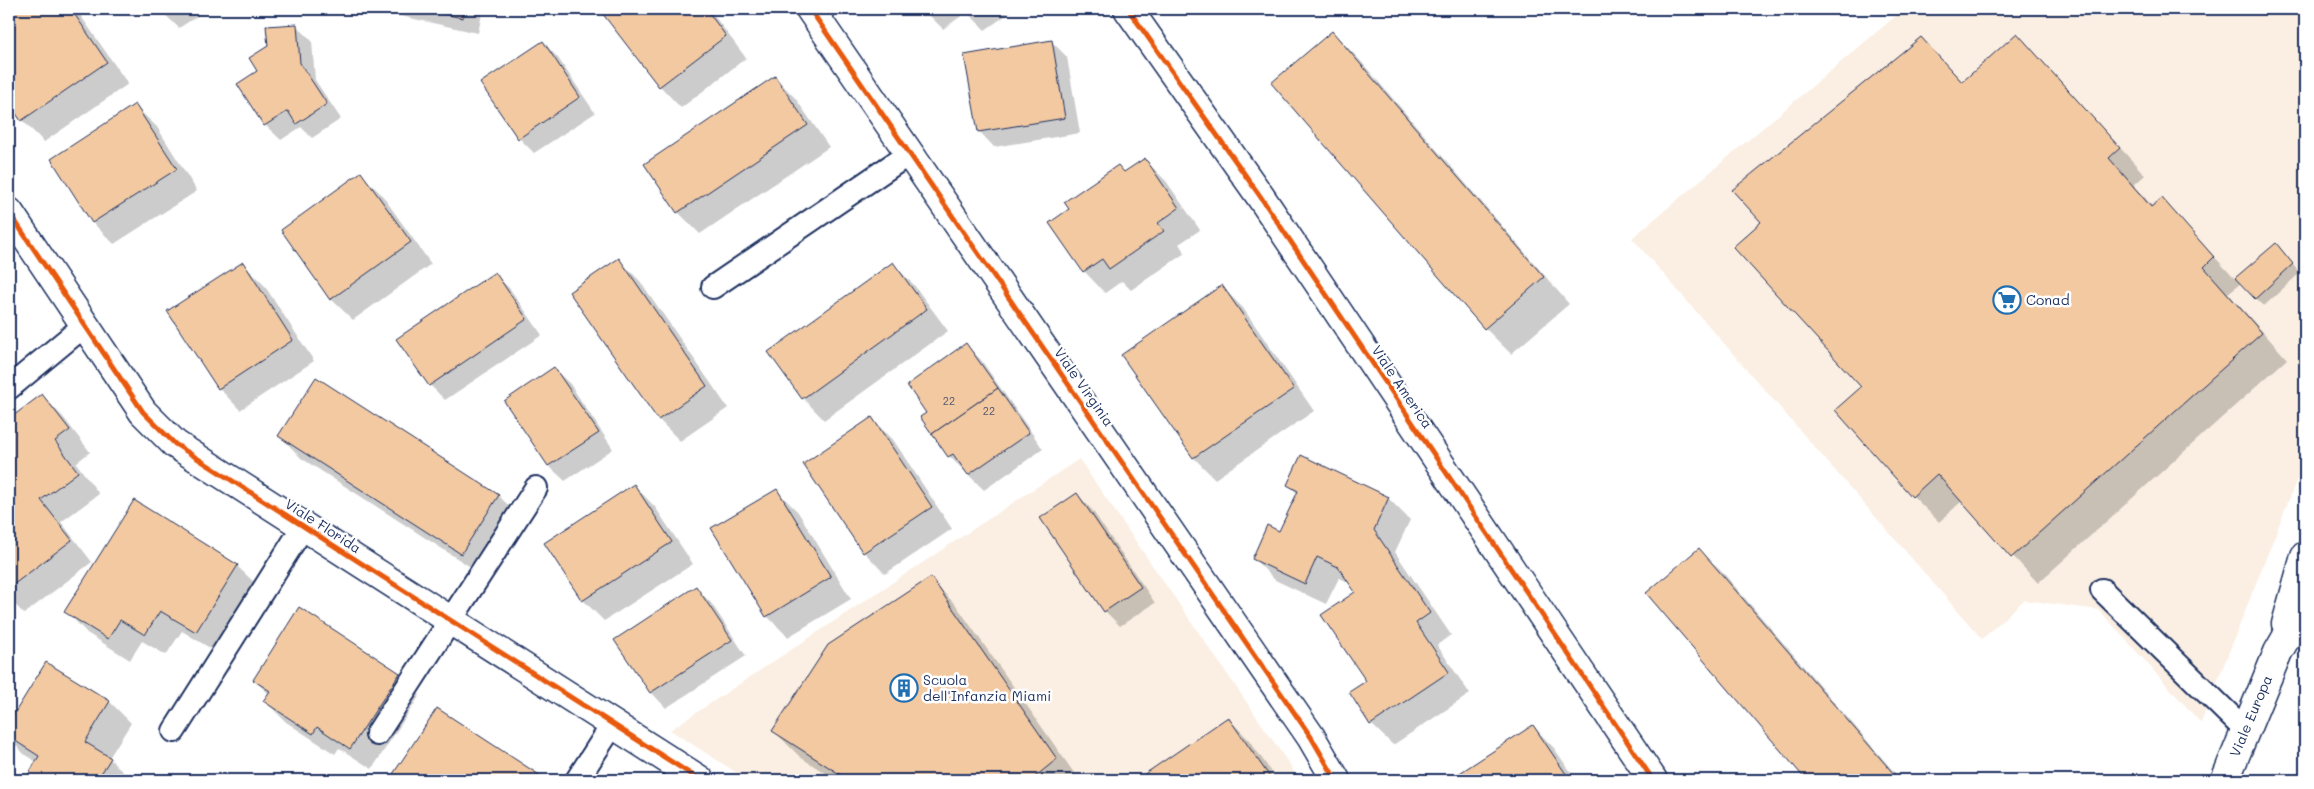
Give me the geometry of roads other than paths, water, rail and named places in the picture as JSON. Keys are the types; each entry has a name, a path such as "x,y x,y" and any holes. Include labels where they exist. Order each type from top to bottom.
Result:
{"street":[{"name":"Viale Virginia","path":"810,9 1311,737 1336,780"},
{"name":"Viale America","path":"1128,9 1266,204 1653,780"},
{"name":"Viale Florida","path":"9,212 143,412 162,433 182,449 700,780"},
{"name":"Viale Europa","path":"2278,652 2305,556"},
{"name":"Viale Europa","path":"2225,780 2278,652 2305,605"}],"lane":[{"path":"713,287 910,153"},
{"path":"9,388 85,325"},
{"path":"377,734 536,488"},
{"path":"174,731 303,527"},
{"path":"2102,590 2245,730"},
{"path":"577,780 613,724"}],"place":[{"name":"Conad","path":"2007,300"},
{"name":"Scuola dell'Infanzia Miami","path":"904,688"}]}
